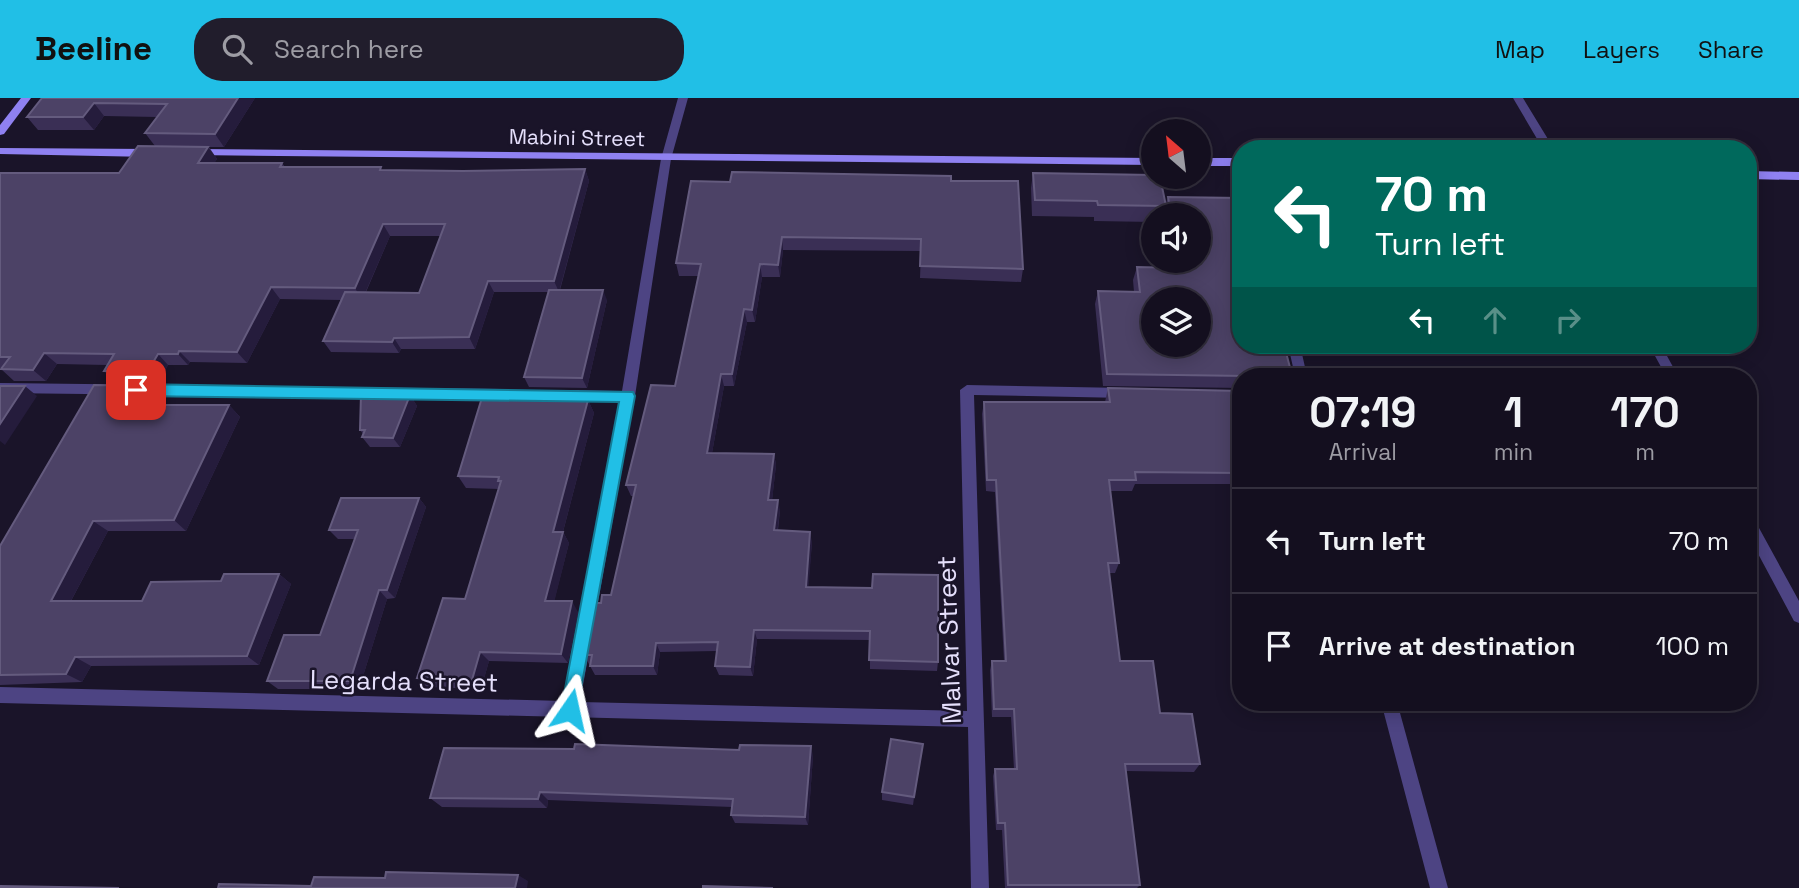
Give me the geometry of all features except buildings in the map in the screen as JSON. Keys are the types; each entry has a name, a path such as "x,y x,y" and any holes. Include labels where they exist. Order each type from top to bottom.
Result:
{"street":[{"path":"0,132 26,98"},
{"path":"570,710 628,396 666,159 683,98"},
{"path":"1518,98 1544,140"},
{"path":"0,151 166,153"},
{"name":"Mabini Street","path":"180,153 1141,162"},
{"path":"1211,162 1232,162"},
{"path":"1757,176 1799,176"},
{"path":"0,388 516,395"},
{"name":"Malvar Street","path":"980,888 967,390 1145,394"},
{"path":"544,395 628,396"},
{"path":"1757,538 1799,616"},
{"name":"Legarda Street","path":"0,695 976,719"},
{"path":"1391,711 1439,888"}],"route":[{"path":"136,390 628,396 570,710"}]}
